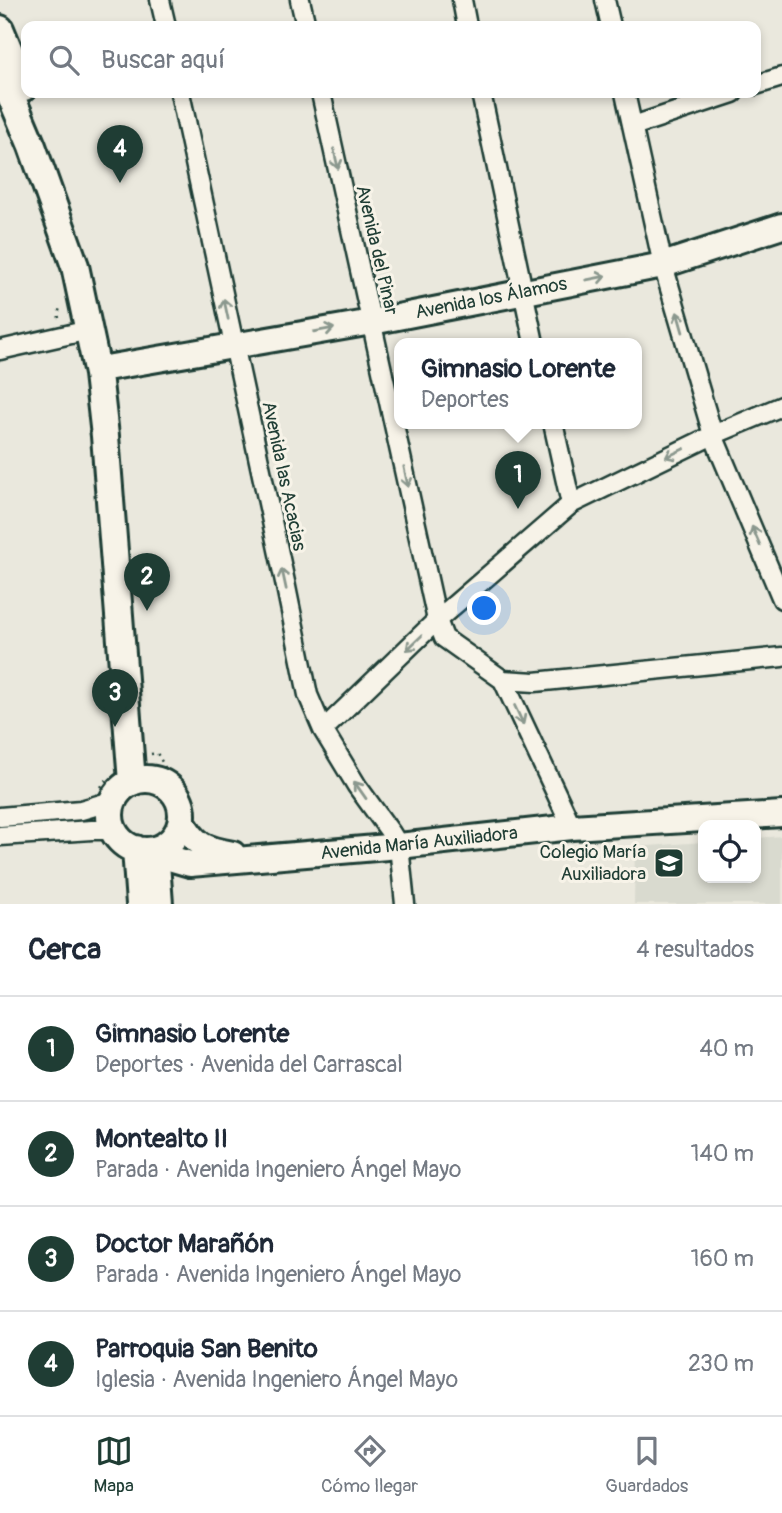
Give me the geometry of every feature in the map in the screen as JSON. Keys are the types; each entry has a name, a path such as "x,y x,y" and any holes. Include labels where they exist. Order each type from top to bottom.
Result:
{"main road":[{"path":"0,29 21,78"},
{"path":"0,70 32,146 75,266 89,330 98,374 139,767 173,792 185,812 174,837 164,846 146,849 123,842 113,830 106,795 120,789 139,767 122,443 106,327 75,212 29,98"},
{"path":"146,849 158,893"},
{"path":"140,904 146,849"}],"street":[{"path":"160,0 165,21"},
{"path":"300,0 305,21"},
{"path":"462,0 466,21"},
{"path":"611,21 612,2"},
{"path":"761,83 782,77"},
{"name":"Avenida las Acacias","path":"181,98 308,695 323,730 357,786 399,846"},
{"name":"Avenida del Pinar","path":"322,98 394,423"},
{"path":"482,98 533,338"},
{"path":"626,98 663,265 713,435 782,599"},
{"path":"633,126 718,98"},
{"name":"Avenida los Álamos","path":"112,367 372,322 663,265 782,226"},
{"path":"0,350 89,330"},
{"path":"323,730 437,620 571,504 713,435 782,406"},
{"name":"Avenida del Pinar","path":"395,429 437,620 444,638 503,680 572,827"},
{"path":"554,429 571,504"},
{"path":"503,680 535,682 782,657"},
{"path":"0,817 80,810 106,795"},
{"name":"Avenida María Auxiliadora","path":"185,812 188,833 207,849 265,857"},
{"name":"Avenida María Auxiliadora","path":"146,849 190,864 399,846 572,827 782,814"},
{"path":"0,836 113,830"},
{"path":"399,846 405,904"},
{"path":"158,893 163,873 190,864"}],"path":[{"path":"62,298 58,314 62,336"},
{"path":"106,795 113,757 139,767 157,753 167,771 175,775 183,788 185,812"}],"shaded area":[{"name":"Colegio María Auxiliadora","path":"782,836 782,904 634,904 635,847 698,842 698,883 761,883 761,838"}],"place":[{"name":"Parroquia San Benito","path":"120,183"},
{"name":"Gimnasio Lorente","path":"518,509"},
{"name":"Montealto II","path":"147,611"},
{"name":"Doctor Marañón","path":"115,727"},
{"name":"Colegio María Auxiliadora","path":"669,863"}]}
